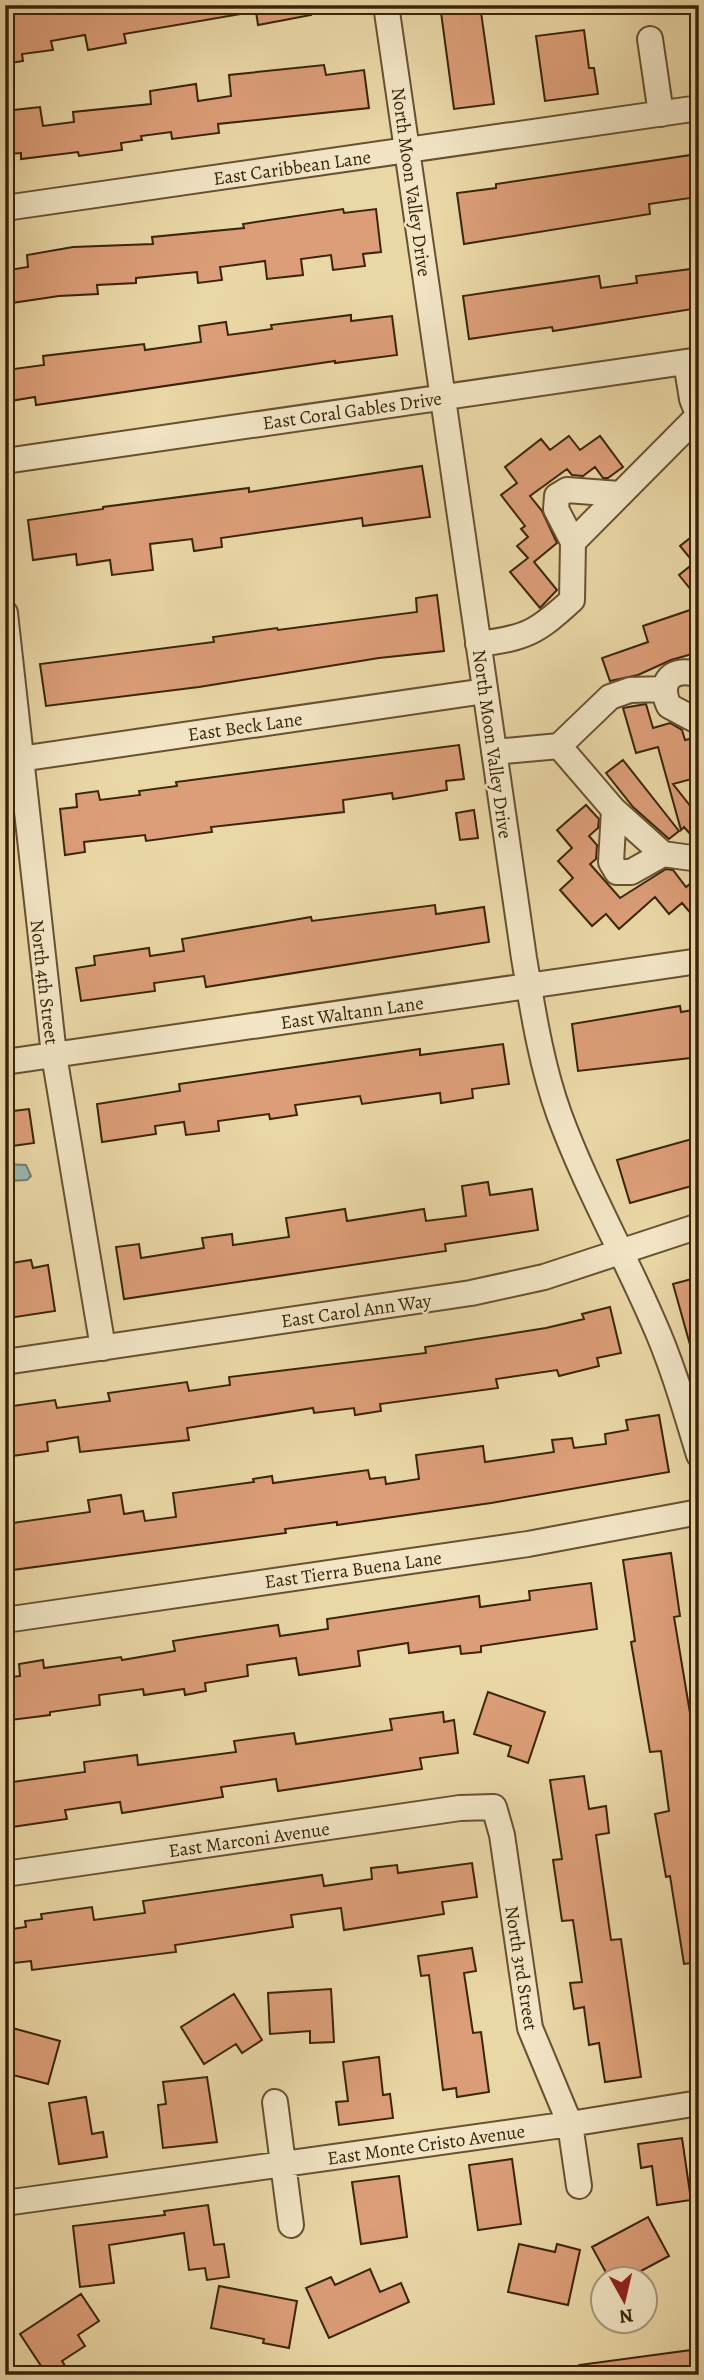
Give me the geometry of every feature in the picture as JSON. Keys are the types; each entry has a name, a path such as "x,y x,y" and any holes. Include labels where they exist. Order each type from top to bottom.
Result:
{"street":[{"name":"North Moon Valley Drive","path":"386,5 494,752 541,1050 558,1111 654,1321 677,1381 699,1455"},
{"path":"650,39 661,114"},
{"name":"East Caribbean Lane","path":"5,208 699,108"},
{"path":"573,542 618,494 698,417 692,399 693,361"},
{"name":"East Coral Gables Drive","path":"5,461 693,361"},
{"path":"478,644 517,639 547,623 572,600 573,542 556,509 557,496 567,490 618,494"},
{"name":"North 4th Street","path":"5,613 13,760 54,1055 103,1348"},
{"path":"699,675 687,671 674,674 664,689 668,706 699,722"},
{"path":"494,752 559,746 610,697 630,690 664,689"},
{"name":"East Beck Lane","path":"13,760 485,691"},
{"path":"559,746 614,810 663,854 699,859"},
{"path":"614,810 611,862 617,872 631,872 663,854"},
{"name":"East Waltann Lane","path":"5,1062 699,961"},
{"name":"East Carol Ann Way","path":"5,1362 471,1293 544,1277 699,1226"},
{"name":"East Tierra Buena Lane","path":"5,1620 528,1544 699,1512"},
{"name":"East Marconi Avenue","path":"5,1874 460,1808 494,1807"},
{"name":"North 3rd Street","path":"494,1807 502,1835 530,2028 570,2124"},
{"path":"275,2102 290,2225"},
{"name":"East Monte Cristo Avenue","path":"5,2203 570,2124 699,2103"},
{"path":"570,2124 579,2186"}],"water":[{"path":"5,1164 26,1165 31,1176 27,1180 9,1181"}],"building":[{"path":"29,5 241,5 241,14 124,34 126,43 88,50 85,35 51,41 53,50 22,54 23,61 5,64 5,9"},
{"path":"255,5 310,5 311,15 258,25"},
{"path":"440,5 480,5 494,104 454,109"},
{"path":"584,30 589,68 594,68 598,94 545,101 536,36"},
{"path":"324,65 326,75 364,70 369,108 218,124 219,133 172,139 171,132 141,136 142,140 121,143 122,150 79,156 78,152 21,159 21,153 8,154 5,111 40,107 43,126 74,122 73,112 151,104 150,91 196,84 198,101 231,96 229,75"},
{"path":"691,155 697,197 649,204 650,214 464,244 457,193 496,188 496,184"},
{"path":"343,209 344,213 376,209 381,252 363,254 365,266 333,270 331,255 301,259 303,275 267,279 265,261 220,267 222,280 198,283 197,272 136,278 136,283 97,285 98,294 59,296 5,304 5,281 10,280 9,270 28,267 27,255 73,247 153,244 152,237 244,228 243,224"},
{"path":"699,268 699,308 553,331 552,327 469,339 463,296 599,276 601,288 637,283 636,276"},
{"path":"351,315 351,321 392,316 397,355 335,361 36,405 35,397 10,401 6,370 44,365 43,356 144,344 145,350 201,342 199,326 226,322 228,335 272,329 271,325"},
{"path":"569,436 580,450 600,436 623,467 608,478 603,478 595,467 583,476 572,475 567,469 530,496 542,511 557,543 534,562 557,590 540,608 510,572 528,558 517,546 528,537 521,529 525,526 501,495 517,483 505,467 541,439 550,450"},
{"path":"422,466 430,517 363,526 362,518 221,538 222,547 194,551 192,539 150,544 153,570 112,575 110,560 77,565 76,554 33,560 28,520 103,507 249,488 249,492"},
{"path":"699,531 699,600 679,575 694,563 680,546"},
{"path":"437,595 444,651 379,658 199,687 46,706 40,664 214,642 213,637 277,628 278,630 417,612 416,598"},
{"path":"699,607 699,652 671,660 638,675 610,681 602,658 648,642 643,626"},
{"path":"646,704 653,728 670,723 682,730 685,740 699,737 699,777 673,784 699,817 699,844 684,827 681,830 658,747 636,753 623,708"},
{"path":"459,745 464,779 446,781 447,790 393,799 392,793 343,800 344,812 211,827 212,832 146,841 145,835 84,842 85,852 65,855 60,809 77,807 76,794 98,791 100,800 140,795 139,791 177,786 176,782"},
{"path":"623,760 679,831 669,839 633,807 606,773"},
{"path":"586,805 599,819 598,828 589,836 597,845 596,859 590,864 620,898 666,869 673,870 686,887 699,877 699,923 682,903 669,914 655,897 619,929 606,914 592,926 560,890 573,878 558,861 572,848 557,830"},
{"path":"474,810 478,838 460,840 456,813"},
{"path":"435,905 436,914 484,907 489,942 206,987 204,976 154,983 155,991 81,1001 76,968 95,965 94,956 149,948 150,956 184,951 182,939 311,917 312,921"},
{"path":"680,1006 681,1012 699,1009 699,1057 578,1071 572,1024"},
{"path":"503,1044 509,1084 472,1089 473,1098 441,1103 440,1093 362,1104 360,1096 295,1105 297,1115 270,1119 269,1114 218,1121 219,1131 186,1135 184,1122 155,1126 156,1134 102,1142 97,1104 180,1091 179,1084 420,1049 420,1055"},
{"path":"29,1109 34,1143 5,1147 5,1112"},
{"path":"699,1137 699,1184 630,1203 617,1160"},
{"path":"488,1182 490,1195 532,1189 538,1230 445,1244 446,1251 124,1299 116,1247 139,1244 141,1258 204,1248 202,1238 232,1234 233,1245 289,1237 286,1218 345,1209 347,1221 424,1209 426,1221 466,1216 462,1186"},
{"path":"31,1260 33,1268 48,1265 55,1311 9,1318 5,1307 5,1264"},
{"path":"699,1277 699,1358 694,1359 673,1284"},
{"path":"610,1307 621,1353 597,1358 599,1366 559,1376 557,1370 496,1379 498,1388 380,1404 381,1411 355,1415 354,1408 314,1413 313,1408 187,1428 189,1440 80,1452 78,1437 47,1442 48,1451 5,1457 5,1407 55,1400 57,1408 110,1401 108,1393 187,1382 189,1391 230,1385 229,1377 426,1353 425,1347 546,1328 584,1319 582,1314"},
{"path":"659,1415 669,1472 491,1503 337,1525 337,1522 285,1529 286,1533 5,1571 5,1524 90,1512 88,1500 121,1495 124,1514 143,1511 145,1521 176,1517 173,1493 254,1482 253,1479 272,1476 273,1483 368,1470 370,1479 385,1477 386,1484 419,1479 416,1455 483,1446 485,1462 554,1452 552,1440 572,1438 574,1448 606,1444 605,1434 628,1430 626,1420"},
{"path":"671,1553 680,1616 674,1617 691,1719 696,1718 699,1738 699,1789 692,1790 699,1828 699,1962 684,1964 670,1876 666,1877 655,1814 669,1811 661,1751 650,1752 631,1642 635,1641 623,1560"},
{"path":"591,1583 597,1629 481,1646 481,1652 461,1654 460,1646 409,1653 408,1643 358,1651 360,1666 299,1675 296,1658 247,1665 248,1676 205,1683 206,1691 185,1695 184,1689 144,1695 143,1689 99,1695 100,1705 50,1712 50,1715 11,1720 10,1712 5,1712 5,1678 20,1676 19,1664 43,1660 44,1668 121,1657 122,1660 175,1651 173,1641 278,1625 280,1636 328,1629 327,1619 479,1596 480,1607 530,1600 529,1591"},
{"path":"488,1692 545,1712 528,1763 508,1756 511,1746 474,1734"},
{"path":"443,1712 444,1722 454,1720 458,1753 420,1758 422,1769 278,1791 276,1779 221,1787 223,1797 122,1813 120,1802 65,1810 67,1819 5,1828 5,1783 85,1772 84,1762 137,1755 138,1765 236,1752 234,1741 294,1733 296,1744 392,1730 390,1719"},
{"path":"584,1776 589,1809 606,1806 609,1833 596,1835 611,1940 621,1939 641,2077 605,2082 599,2043 589,2045 584,2007 574,2009 570,1983 582,1982 573,1920 562,1921 553,1860 562,1859 550,1780"},
{"path":"472,1863 477,1897 442,1902 444,1914 344,1930 341,1908 291,1915 293,1927 175,1945 176,1952 32,1970 31,1961 5,1964 5,1930 26,1927 25,1921 42,1919 41,1914 92,1907 94,1920 145,1913 143,1901 322,1875 324,1886 372,1879 371,1868 397,1865 398,1873"},
{"path":"472,1948 476,1971 464,1973 473,2033 481,2032 489,2092 457,2097 456,2088 443,2090 429,1975 421,1976 418,1956"},
{"path":"331,1989 334,2042 310,2043 310,2031 270,2034 268,1993"},
{"path":"234,1994 262,2040 242,2053 236,2044 204,2064 181,2027"},
{"path":"5,2026 60,2041 48,2084 5,2073"},
{"path":"379,2057 383,2095 390,2094 393,2118 339,2125 336,2102 348,2101 343,2062"},
{"path":"207,2077 217,2142 163,2148 158,2105 166,2104 163,2082"},
{"path":"86,2097 92,2134 103,2132 107,2157 59,2164 49,2103"},
{"path":"682,2138 691,2200 657,2205 652,2166 641,2168 638,2144"},
{"path":"512,2159 521,2224 478,2230 469,2165"},
{"path":"399,2176 407,2237 361,2244 352,2182"},
{"path":"208,2205 214,2245 224,2244 229,2277 207,2280 205,2268 189,2270 184,2233 109,2245 114,2283 80,2287 73,2226 165,2215 164,2211"},
{"path":"648,2217 669,2256 654,2264 601,2264 592,2247"},
{"path":"519,2244 555,2252 557,2244 580,2250 568,2305 508,2292"},
{"path":"370,2269 380,2292 401,2283 409,2302 329,2338 306,2288 331,2277 335,2285"},
{"path":"219,2286 297,2301 289,2348 263,2343 264,2339 211,2328"},
{"path":"81,2294 99,2321 78,2335 85,2346 62,2361 71,2375 47,2375 20,2334"},
{"path":"699,2349 699,2375 580,2375 579,2365"}]}
